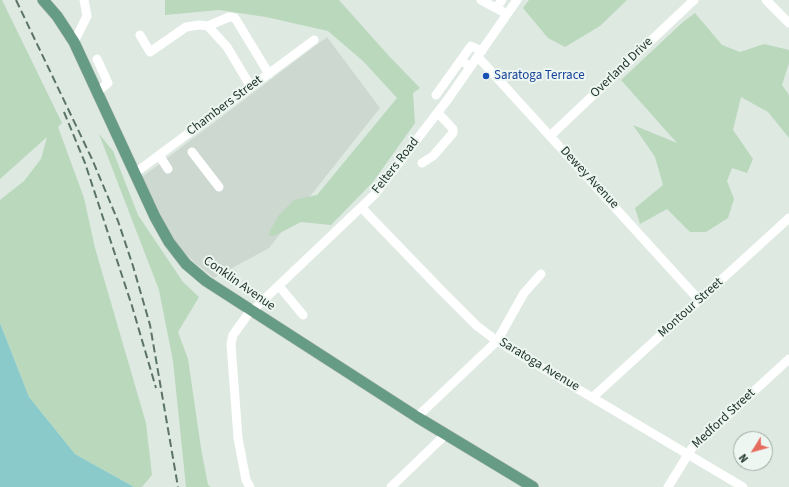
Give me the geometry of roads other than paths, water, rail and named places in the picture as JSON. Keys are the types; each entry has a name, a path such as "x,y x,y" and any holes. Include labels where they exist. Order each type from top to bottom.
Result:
{"main road":[{"name":"Conklin Avenue","path":"43,0 57,16 74,42 155,217 179,256 206,281 445,435 533,487"}],"street":[{"path":"74,42 87,16 84,0"},
{"path":"481,0 507,14"},
{"path":"496,8 502,0"},
{"name":"Felters Road","path":"250,487 246,480 238,438 231,344 232,335 251,310 279,286 375,194 438,113 517,0"},
{"name":"Overland Drive","path":"550,136 694,0"},
{"path":"766,0 789,23"},
{"path":"140,35 150,52 186,27 199,25 208,26 229,17 235,18 269,74"},
{"path":"208,26 227,47 251,87"},
{"name":"Chambers Street","path":"135,173 314,40"},
{"path":"436,95 472,46 480,54"},
{"name":"Dewey Avenue","path":"480,54 550,136 699,300"},
{"path":"97,59 108,83 97,92"},
{"path":"461,60 470,67"},
{"path":"422,163 433,156 453,133 453,129 438,113"},
{"path":"192,152 219,187"},
{"path":"159,155 168,169"},
{"name":"Saratoga Avenue","path":"362,208 477,326 497,341 743,487"},
{"name":"Montour Street","path":"593,397 789,218"},
{"path":"417,417 497,341 524,293 541,274"},
{"path":"279,286 303,315"},
{"name":"Medford Street","path":"668,487 692,448 789,359"},
{"path":"391,487 445,435"}],"water":[{"path":"0,323 29,397 75,454 134,487 0,487"}],"railway":[{"path":"16,0 92,159 118,221 133,266 150,325 178,487"},
{"path":"64,112 85,163 132,306 156,388"}],"place":[{"name":"Saratoga Terrace","path":"486,76"}]}
